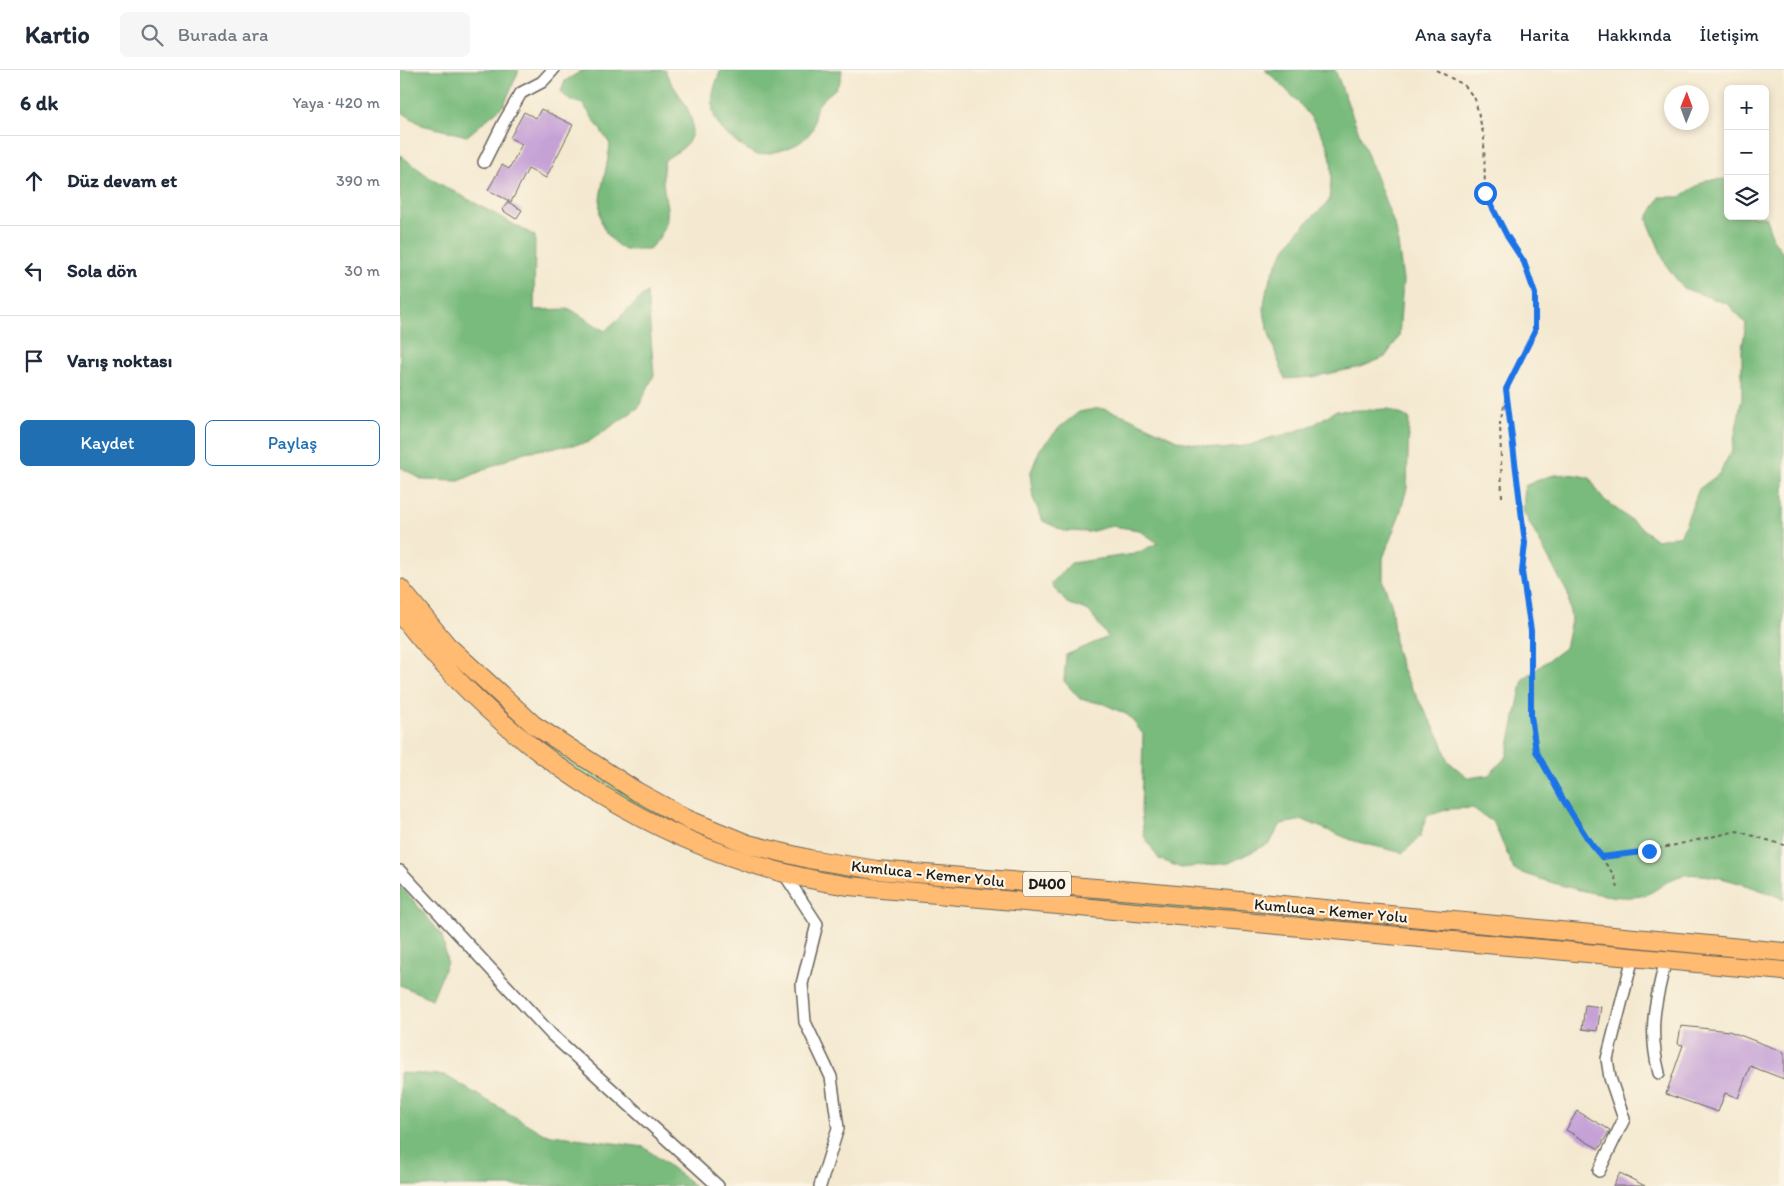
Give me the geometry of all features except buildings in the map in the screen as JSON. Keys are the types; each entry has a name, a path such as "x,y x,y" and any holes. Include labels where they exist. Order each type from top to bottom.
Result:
{"highway":[{"name":"Kumluca - Kemer Yolu","path":"400,588 448,645 534,725 636,791 687,819 748,844 809,859 877,870 1145,892 1784,952"},
{"name":"Kumluca - Kemer Yolu","path":"400,613 426,648 498,719 559,767 645,819 691,841 739,860 785,875 858,887 1784,971"}],"street":[{"path":"484,162 521,93 542,82 553,70"},
{"path":"400,871 551,1034 718,1186"},
{"path":"785,875 817,924 802,984 805,1022 831,1077 838,1128 820,1186"},
{"path":"1599,1171 1624,1119 1610,1078 1607,1059 1633,956"},
{"path":"1660,1072 1653,1048 1654,1007 1666,960"}],"path":[{"path":"1436,70 1464,85 1475,99 1484,137 1485,193 1507,236 1524,262 1535,294 1535,331 1506,389 1525,543 1522,572 1531,631 1531,716 1536,751 1565,803 1591,844 1614,875 1618,888"},
{"path":"1502,497 1500,421 1507,397"},
{"path":"1602,857 1649,851 1737,831 1784,845"}],"green space":[{"path":"400,70 519,70 504,105 467,136 422,125 400,111"},
{"path":"583,70 665,70 690,115 692,134 687,144 665,160 663,185 667,216 660,237 649,249 625,250 612,240 604,228 600,215 600,202 610,144 583,104 569,100 561,92 565,81"},
{"path":"721,70 842,70 837,86 817,107 812,130 807,136 787,148 756,155 732,139 723,131 717,121 713,111 712,100"},
{"path":"1265,70 1335,70 1396,229 1403,280 1399,337 1385,357 1361,367 1312,377 1285,379 1272,343 1264,308 1270,280 1278,261 1294,237 1329,201 1331,169 1329,151 1325,140 1311,117"},
{"path":"400,155 433,180 535,236 534,310 570,309 605,331 647,292 654,375 638,408 587,443 524,452 459,481 423,480 400,467"},
{"path":"1724,179 1724,220 1766,220 1773,239 1784,255 1784,899 1730,881 1701,875 1677,877 1651,892 1633,897 1606,895 1556,884 1514,870 1494,823 1473,808 1449,809 1427,816 1420,837 1403,853 1354,841 1303,820 1281,824 1270,843 1229,863 1181,868 1159,859 1144,836 1141,812 1143,734 1128,715 1104,704 1080,699 1064,681 1066,655 1108,637 1089,611 1067,603 1051,584 1071,563 1135,554 1158,543 1139,530 1112,526 1089,532 1064,531 1043,521 1033,498 1030,474 1040,449 1060,427 1079,412 1100,408 1126,416 1179,441 1223,449 1250,445 1294,432 1315,424 1335,411 1389,409 1409,418 1407,488 1383,558 1383,582 1391,603 1396,651 1405,676 1441,740 1448,761 1468,778 1489,775 1507,756 1523,679 1565,648 1571,621 1568,594 1523,511 1525,486 1549,476 1564,474 1590,478 1602,498 1657,540 1681,535 1699,489 1719,474 1732,450 1742,398 1742,349 1746,324 1728,304 1683,288 1666,265 1647,219 1660,197 1680,197 1706,180"},
{"path":"400,595 514,715 574,762 662,814 723,844 787,864 831,872 920,882 1784,958 1784,962 920,887 786,869 659,820 569,767 474,689 400,606"},
{"path":"400,885 442,935 447,962 432,999 400,985"},
{"path":"400,1073 444,1075 544,1134 644,1147 695,1186 400,1186"}],"route":[{"path":"1485,193 1507,236 1524,262 1535,294 1535,331 1520,356 1506,389 1525,543 1522,572 1531,631 1531,716 1536,751 1565,803 1591,844 1602,857 1649,851"}]}
